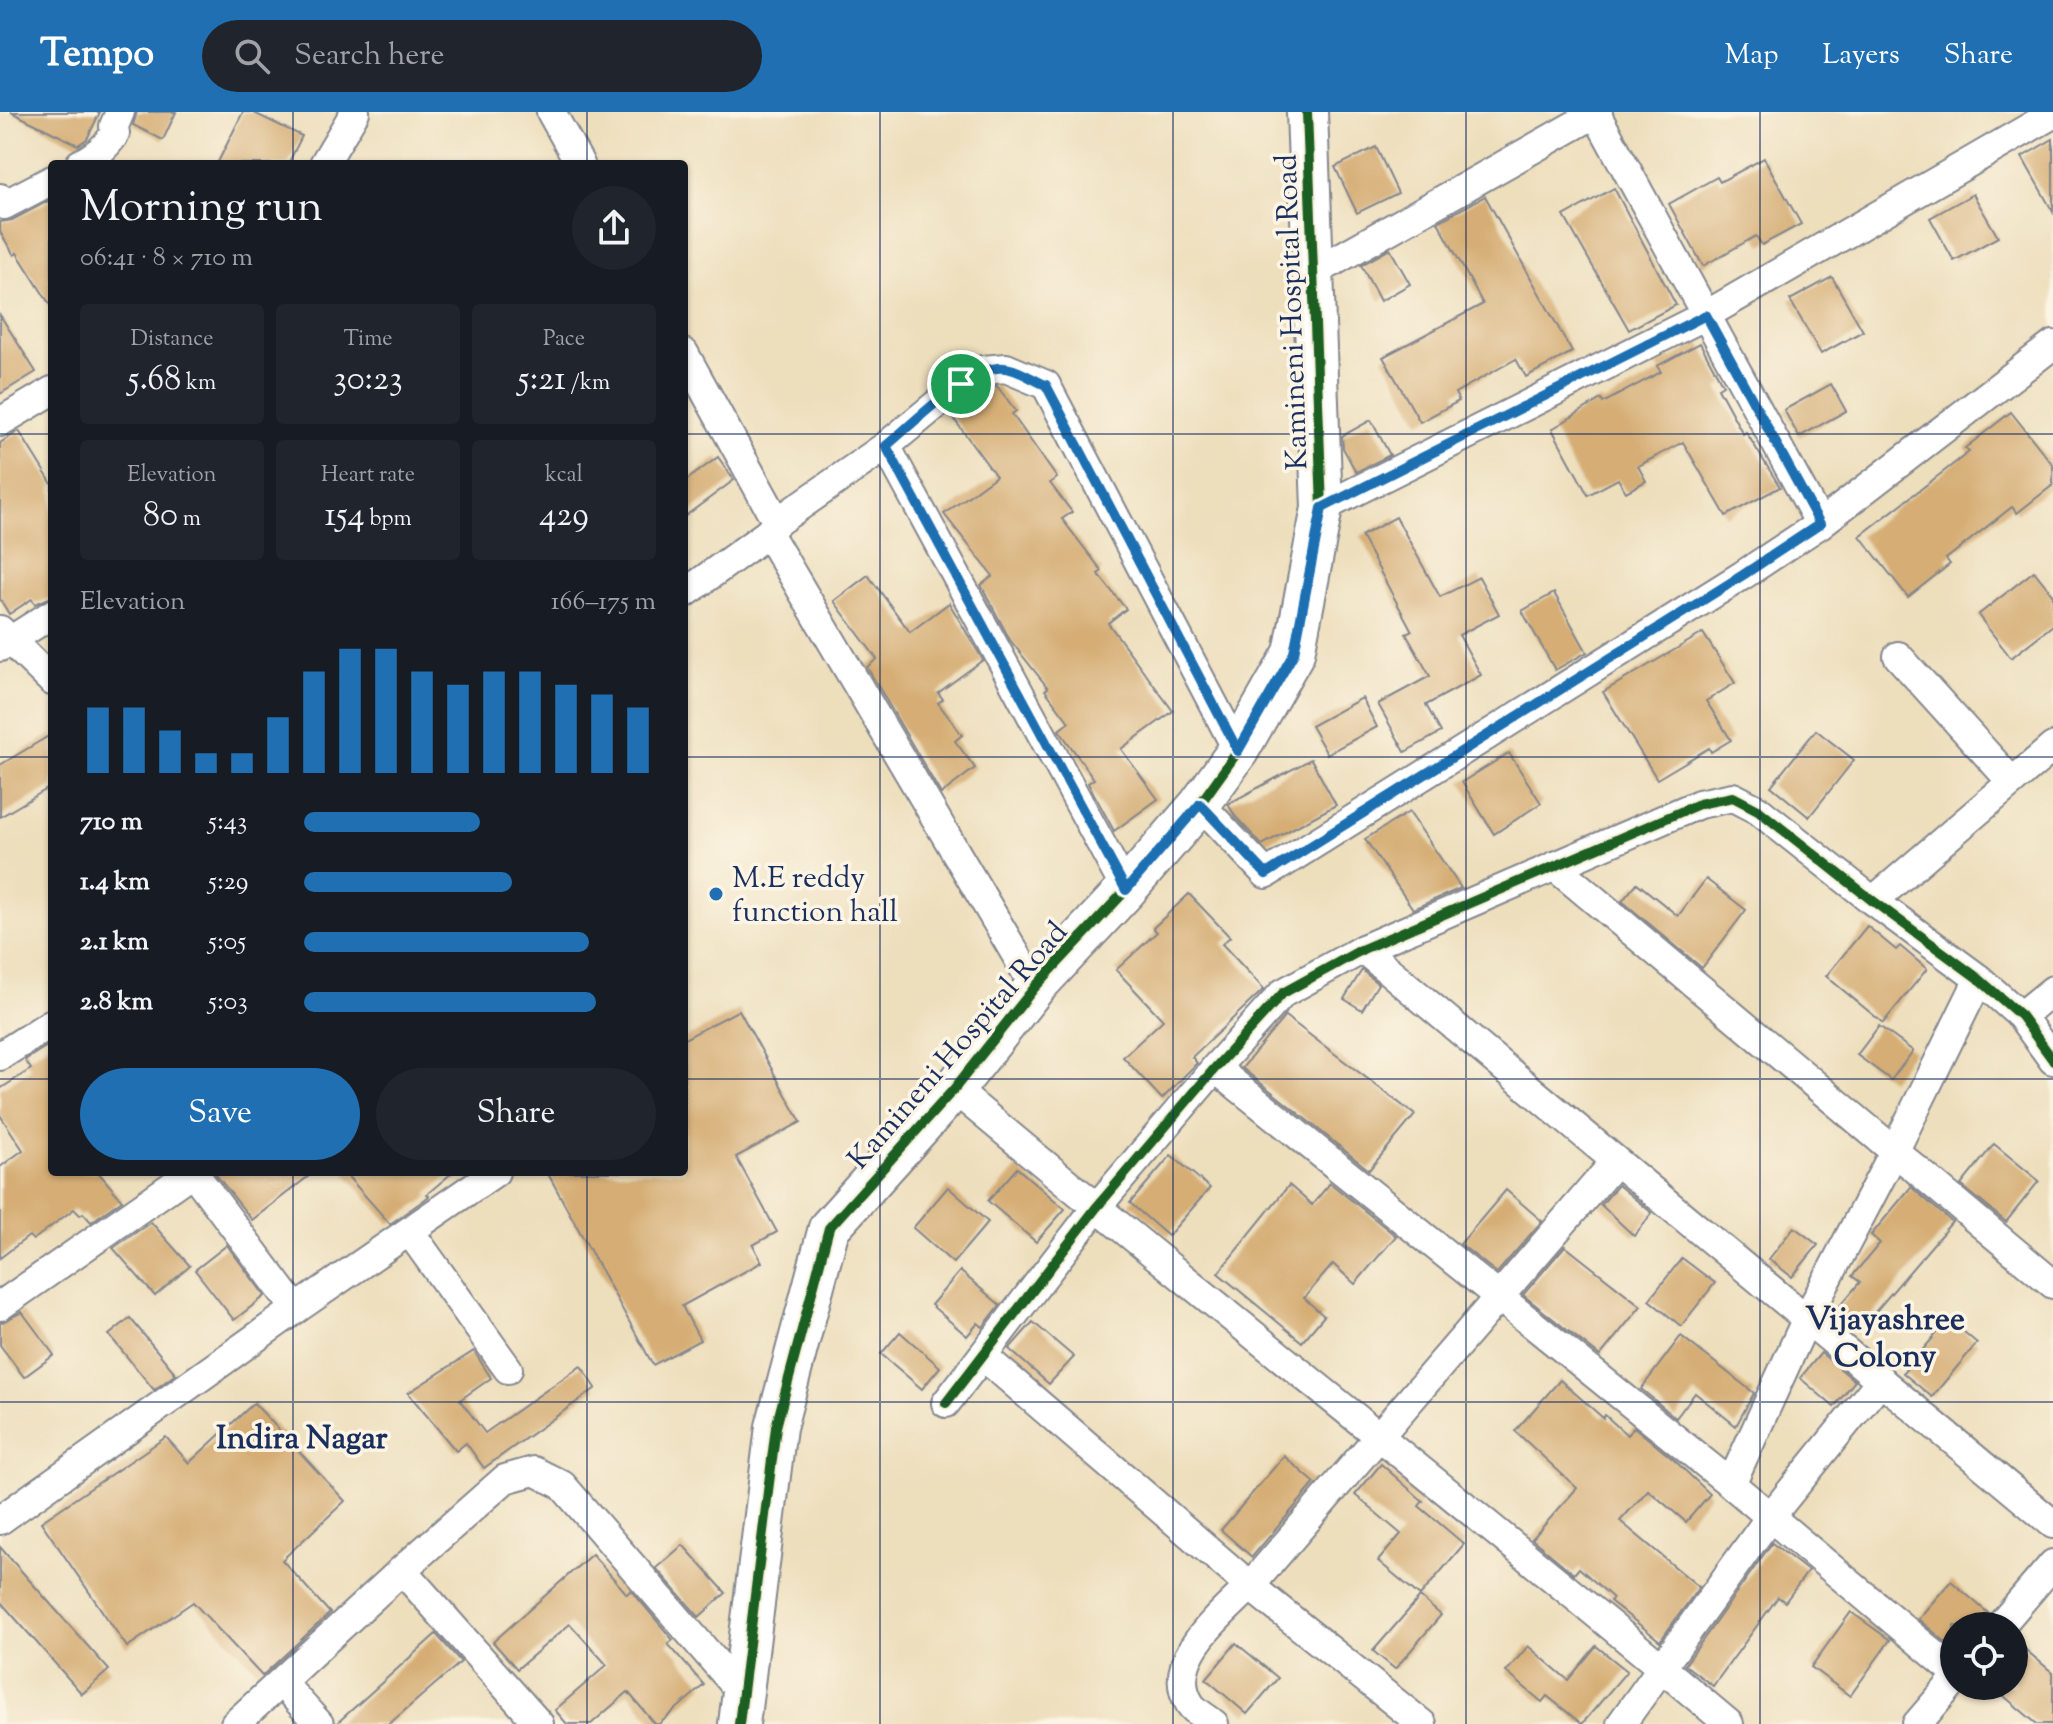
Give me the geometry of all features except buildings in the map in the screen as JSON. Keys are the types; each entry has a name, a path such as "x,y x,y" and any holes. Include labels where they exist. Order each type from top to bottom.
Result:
{"street":[{"path":"87,160 101,152 115,134 114,126 120,112"},
{"path":"326,160 355,112"},
{"path":"551,112 578,160"},
{"name":"Kamineni Hospital Road","path":"740,1709 776,1427 829,1228 954,1089 1035,987 1126,890 1200,804 1238,751 1294,653 1322,508 1307,112"},
{"path":"1313,273 1596,112 1820,524"},
{"path":"1322,508 1706,315 2053,114"},
{"path":"1,203 48,182"},
{"path":"1200,804 1266,874 1820,524 2053,345"},
{"path":"688,361 773,527 1035,987"},
{"path":"688,591 886,446 961,384 983,370 1006,368 1046,385 1238,751"},
{"path":"0,422 48,393"},
{"path":"886,446 1126,890"},
{"path":"48,616 3,639 48,678"},
{"path":"1898,656 2012,782"},
{"path":"1873,901 2053,747"},
{"path":"946,1403 1096,1208 1283,993 1363,949 1699,804 1733,797 1758,810 1873,901 1979,979 2021,1016 2053,1060"},
{"path":"1554,866 2053,1284"},
{"path":"1363,949 2053,1524"},
{"path":"1731,1484 1807,1318 1894,1152 1979,979"},
{"path":"2021,1016 2053,990"},
{"path":"0,1056 48,1026"},
{"path":"1215,1068 1731,1484 1940,1659"},
{"path":"954,1089 1729,1724"},
{"path":"1214,1724 1191,1706 1184,1689 1184,1673 1191,1648 1250,1586 1615,1162"},
{"path":"0,1306 187,1176"},
{"path":"196,1176 296,1309"},
{"path":"0,1520 489,1176"},
{"path":"410,1232 508,1369"},
{"path":"983,1356 1250,1586 1422,1724"},
{"path":"1621,1724 1770,1517 1881,1380"},
{"path":"235,1724 505,1479 534,1471 562,1485 740,1709"},
{"path":"2012,1612 2053,1564"},
{"path":"402,1570 539,1724"},
{"path":"282,1683 319,1724"},
{"path":"1917,1724 1940,1697"}],"cycle path":[{"path":"739,1724 776,1427 829,1228 954,1089 1035,987 1126,890 1200,804 1238,751 1294,653 1322,508 1307,112"},
{"path":"946,1403 1096,1208 1283,993 1363,949 1699,804 1733,797 1758,810 1873,901 1979,979 2021,1016 2053,1060"}],"place":[{"name":"M.E reddy function hall","path":"716,894"}],"district":[{"name":"Vijayashree Colony","path":"1885,1336"},
{"name":"Indira Nagar","path":"302,1437"}],"route":[{"path":"1706,315 1820,524 1266,874 1200,804 1126,890 886,446 961,384 983,370 1006,368 1046,385 1238,751 1294,653 1322,508 1706,315"}]}
